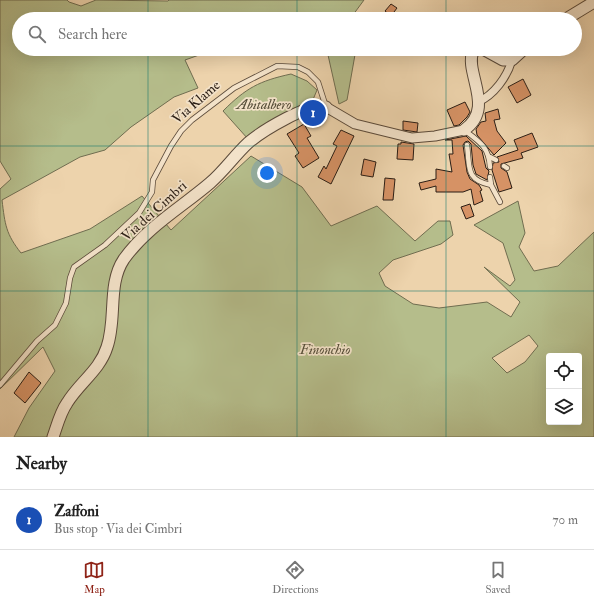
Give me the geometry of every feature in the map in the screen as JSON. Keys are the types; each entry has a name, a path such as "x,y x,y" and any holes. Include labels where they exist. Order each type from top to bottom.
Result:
{"street":[{"path":"578,12 594,2"},
{"path":"326,107 355,124 412,138 464,132 472,124 478,102 477,83 471,56"},
{"path":"496,56 503,60 512,60"},
{"path":"478,102 489,97 505,76 512,60 516,56"},
{"name":"Via dei Cimbri","path":"54,437 66,403 98,365 107,348 112,330 115,279 123,260 135,246 173,211 210,183 248,143 308,108 321,105 326,107"}],"lane":[{"name":"Via Klame","path":"0,386 37,341 55,325 66,303 70,278 74,267 105,245 139,213 152,192 153,180 171,146 181,131 192,120 234,88 277,66 298,67 308,72 318,82 326,107"},
{"path":"464,132 479,140 490,157 496,160"},
{"path":"467,145 470,175 474,180 491,185"},
{"path":"490,157 490,167"},
{"path":"490,177 491,185 500,202"}],"green space":[{"name":"Finonchio","path":"0,0 67,0 81,6 96,0 364,0 355,12 12,12 12,56 196,56 185,60 198,88 174,97 131,127 105,150 80,157 2,200 5,223 12,240 21,253 90,229 142,196 171,230 251,156 302,187 331,226 377,206 415,241 438,221 450,221 453,235 441,244 393,260 379,273 385,286 413,304 439,308 487,302 511,317 520,302 484,267 510,286 515,280 503,243 474,225 518,201 525,233 519,247 534,271 558,266 594,232 594,437 14,437 29,408 55,371 43,347 0,389 0,189 11,179 0,161","holes":["529,335 538,346 525,362 507,373 492,358"]},
{"path":"328,56 355,56 347,100 339,104"},
{"name":"Abitalbero","path":"291,74 307,81 317,90 312,102 248,139 223,111 239,96 254,86"}],"building":[{"path":"391,4 397,8 394,12 385,11"},
{"path":"523,79 531,95 517,103 508,87"},
{"path":"465,102 470,112 459,125 454,126 447,110"},
{"path":"498,109 500,119 494,120 497,131 506,143 494,155 477,135 476,129 481,122 486,121 485,113"},
{"path":"403,121 418,123 417,132 403,130"},
{"path":"304,124 311,136 307,138 319,158 303,168 295,156 299,153 287,134"},
{"path":"341,130 354,136 331,184 318,177 324,166 326,169 337,146 333,144"},
{"path":"532,133 538,147 521,153 523,158 501,164 501,168 507,172 512,188 499,192 492,170 493,163 499,162 497,157 518,150 514,140"},
{"path":"466,136 482,151 486,168 489,171 487,180 476,174 473,165 471,144 468,141 465,142 463,145 467,172 470,179 479,185 482,190 480,191 483,201 474,205 471,189 463,192 436,192 436,186 421,190 419,183 436,179 436,169 452,172 449,154 453,154 452,140 445,140"},
{"path":"401,142 414,144 413,160 397,159 398,144 401,144"},
{"path":"364,159 376,162 373,177 361,175"},
{"path":"385,178 395,179 393,200 383,200"},
{"path":"470,204 474,216 466,219 461,207"},
{"path":"29,372 41,383 25,403 14,393"}],"place":[{"name":"Zaffoni","path":"313,113"}]}
